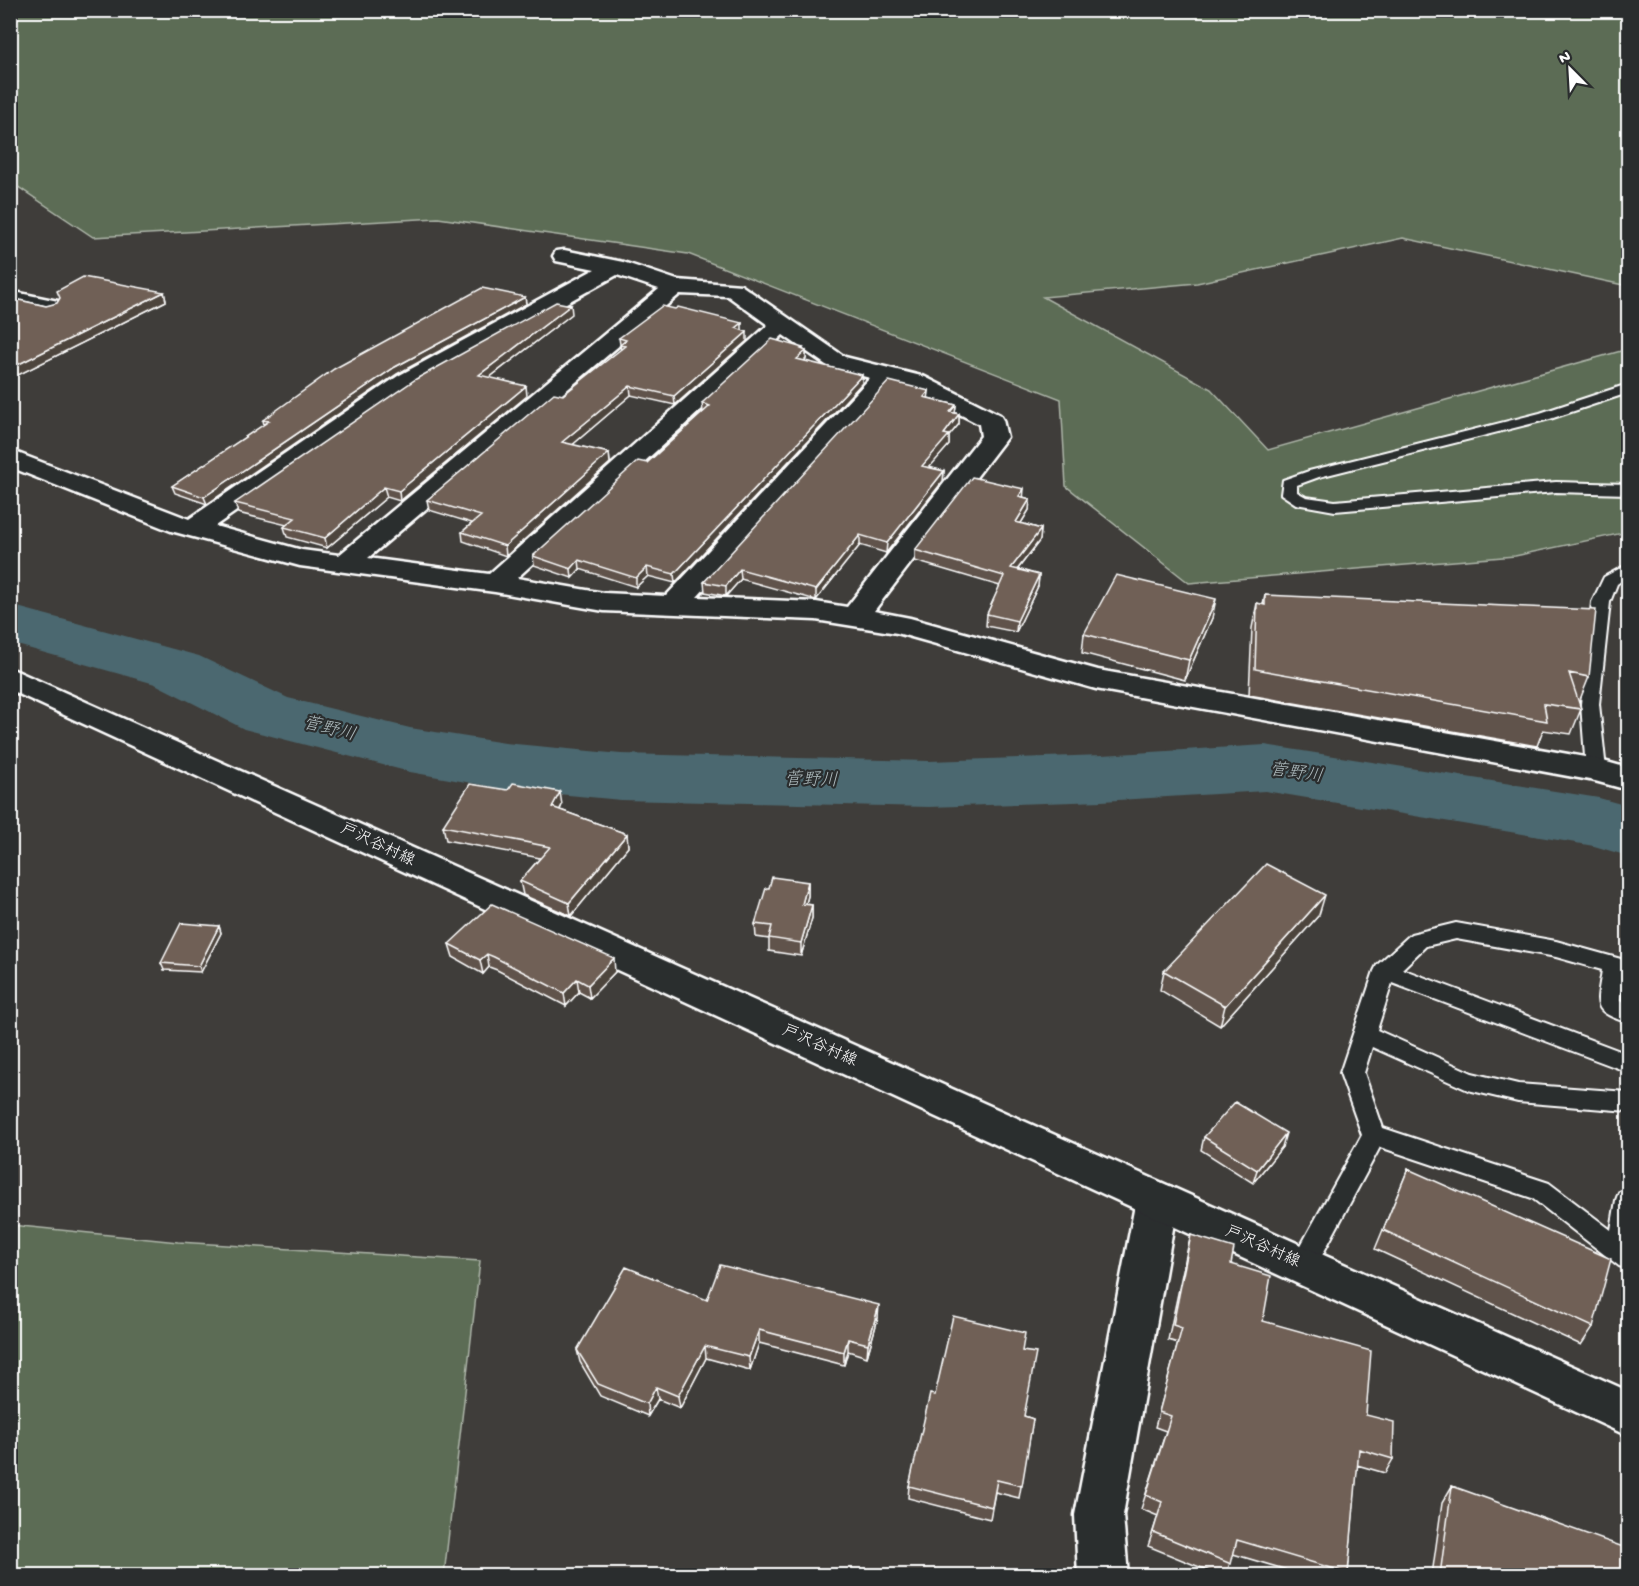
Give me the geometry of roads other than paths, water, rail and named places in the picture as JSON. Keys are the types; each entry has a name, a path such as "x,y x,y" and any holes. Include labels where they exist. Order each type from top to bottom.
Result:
{"street":[{"path":"564,256 615,267 675,286 733,290 837,362 916,382 991,420 994,437 854,617"},
{"path":"194,528 407,381 615,267"},
{"path":"346,564 675,286"},
{"path":"15,301 50,306"},
{"path":"495,583 782,324"},
{"path":"674,605 887,374"},
{"path":"10,458 194,528 300,558 495,583 604,603 816,612 900,624 1096,679 1596,770 1629,779"},
{"name":"戸沢谷村線","path":"10,678 1629,1414"},
{"path":"1103,1575 1099,1515 1157,1200"}],"lane":[{"path":"1629,388 1545,416 1314,474 1288,483 1289,494 1302,501 1335,506 1556,488 1629,489"},
{"path":"1596,770 1590,704 1601,602 1610,581 1629,569"},
{"path":"1303,1266 1374,1135 1352,1073 1384,971 1419,940 1456,931 1556,949 1621,967 1608,1005 1629,1014"},
{"path":"1384,971 1629,1062"},
{"path":"1364,1034 1468,1081 1518,1093 1629,1102"},
{"path":"1374,1135 1540,1190 1625,1255"},
{"path":"1625,1255 1628,1206"}],"waterway":[{"name":"菅野川","path":"10,623 177,670 267,714 410,750 505,766 621,777 929,784 1102,778 1265,768 1599,822 1628,831"}]}
